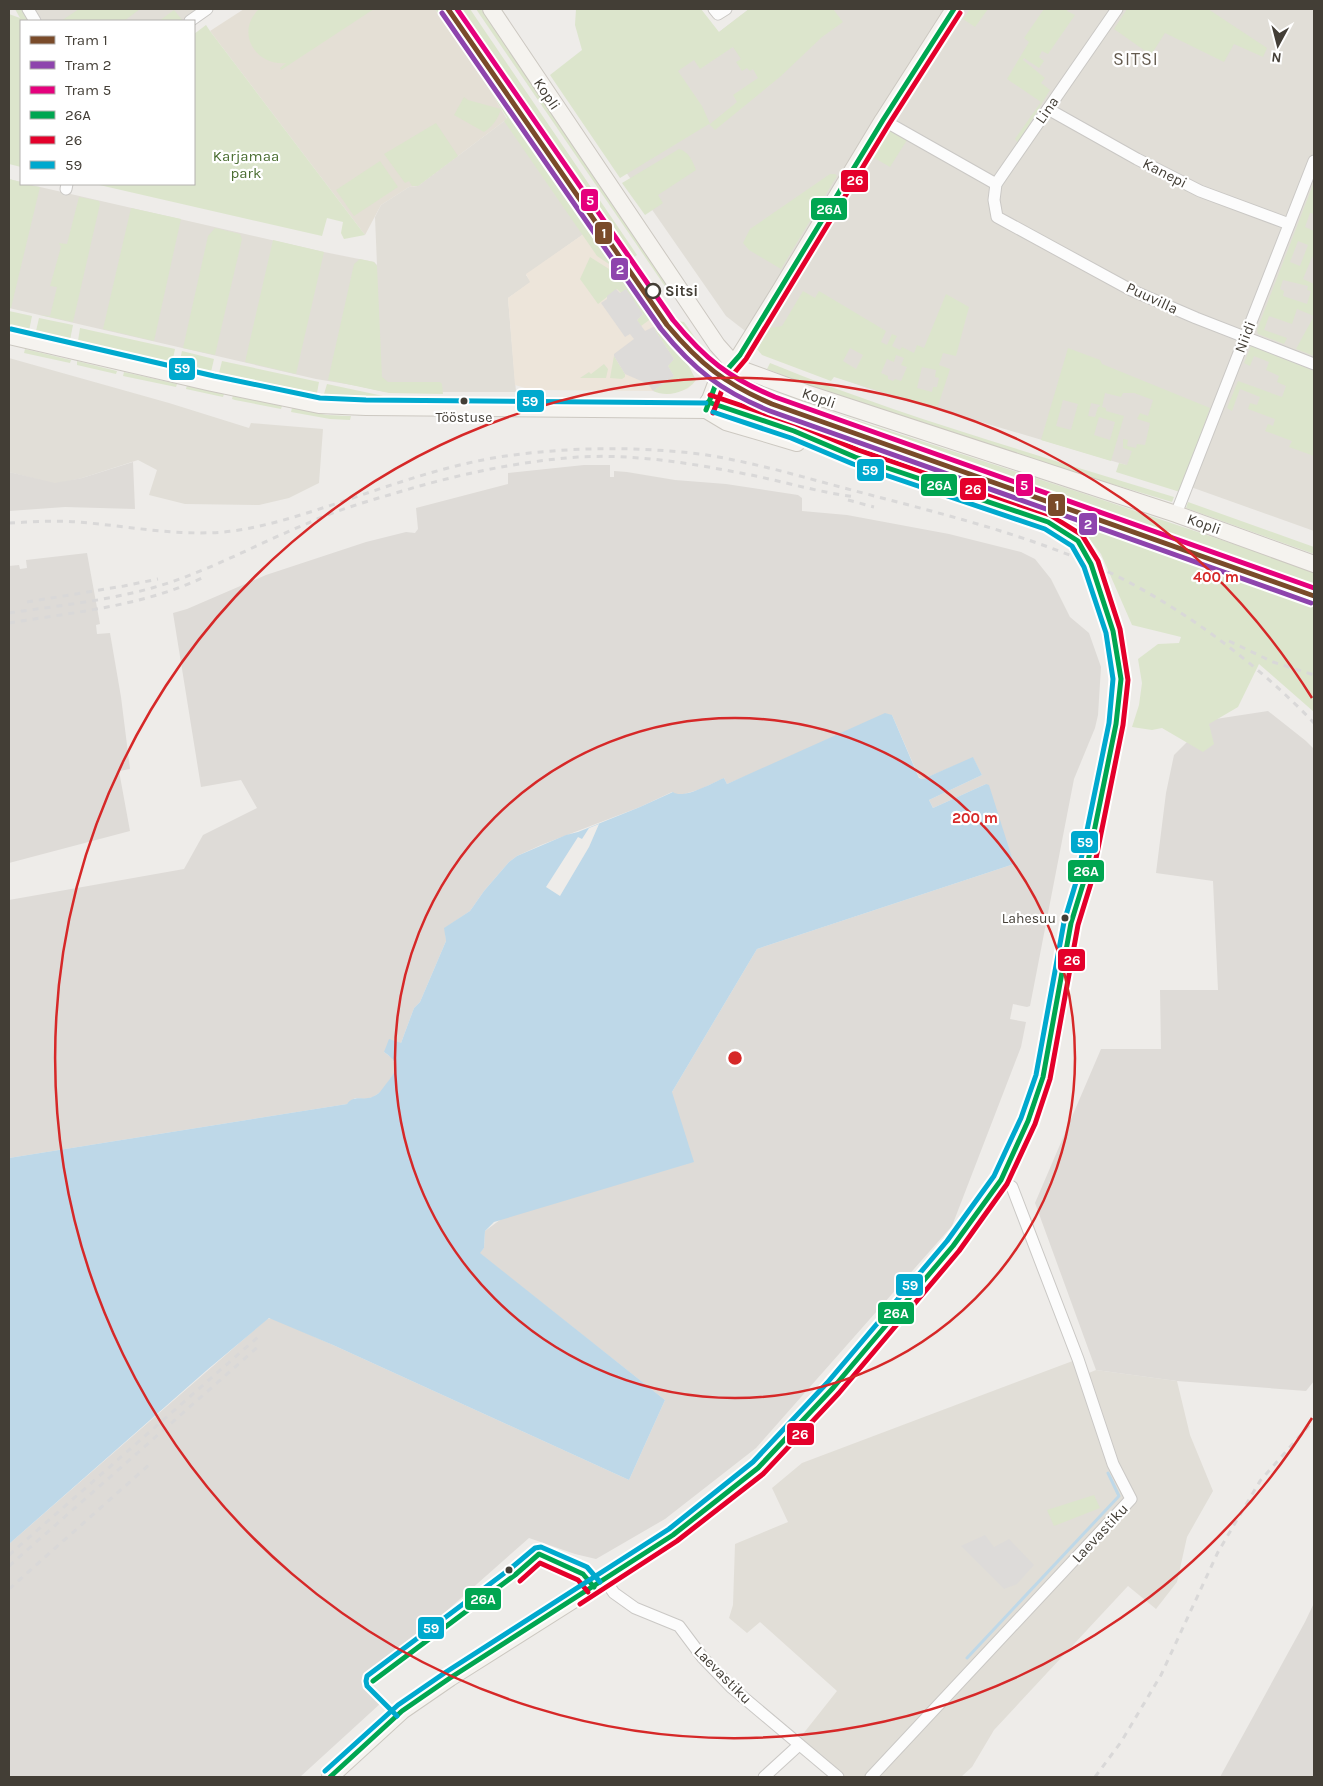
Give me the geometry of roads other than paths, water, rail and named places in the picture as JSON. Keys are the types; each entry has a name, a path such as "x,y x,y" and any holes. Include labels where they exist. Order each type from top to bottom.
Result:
{"street":[{"path":"28,9 34,20"},
{"path":"191,20 206,9"},
{"name":"Kopli","path":"491,9 717,345 733,363 746,371 806,393 1176,514 1314,564"},
{"path":"714,9 718,14 726,9"},
{"path":"707,406 717,381 733,363 781,289 882,120 954,9"},
{"name":"Lina","path":"996,184 1117,9"},
{"name":"Kanepi","path":"1048,109 1137,159 1200,191 1289,224"},
{"path":"882,120 996,184"},
{"name":"Niidi","path":"1176,514 1314,161"},
{"name":"Puuvilla","path":"996,184 994,200 997,217 1131,290 1245,338 1314,364"},
{"path":"9,336 185,377 319,404 366,406 707,406 794,431 855,457 1048,522 1078,541 1091,564 1113,631 1121,679 1116,724 1092,845 1069,932 1043,1078 1028,1121 1001,1180 953,1246 833,1388 758,1468 673,1534 402,1711 330,1777"},
{"name":"Laevastiku","path":"871,1777 1131,1498 1113,1464 1078,1358 1012,1187 1001,1180"},
{"name":"Laevastiku","path":"605,1580 614,1593 635,1608 678,1626 703,1658 731,1687 838,1777"},
{"path":"764,1777 798,1745"}],"water":[{"path":"885,713 892,715 919,778 923,779 973,757 982,775 929,800 933,808 986,784 989,785 1014,864 757,949 672,1092 694,1162 494,1222 485,1231 484,1248 480,1253 665,1400 629,1480 333,1345 269,1318 9,1544 9,1158 347,1104 356,1098 375,1096 395,1071 396,1067 393,1060 384,1052 389,1039 401,1043 414,1008 420,1002 446,941 444,928 470,911 484,891 509,862 517,856 566,835 578,832 673,792 684,794 724,778 727,784"}],"waterway":[{"path":"967,1658 1119,1496 1108,1473"}],"railway":[{"path":"9,523 69,521 169,532 224,532 282,520 458,465 499,457 549,451 599,449 675,451 721,457 762,466 949,516 1034,542 1089,563 1150,594 1209,632 1264,676 1314,723"},
{"path":"9,613 98,600 152,588 211,567 287,532 347,508 436,482 530,462 598,456 677,462 716,468 856,497"},
{"path":"848,500 874,507"},
{"path":"9,623 109,607 159,594 206,576"},
{"path":"27,602 158,579"},
{"path":"1229,641 1273,662 1314,675"},
{"path":"9,1555 258,1337"},
{"path":"9,1566 260,1345"},
{"path":"1095,1777 1121,1742 1161,1675 1218,1552 1260,1481 1314,1420"},
{"path":"9,1589 150,1464"}],"tram line":[{"name":"1","path":"448,9 667,325 714,372 740,389 772,404 1314,596"},
{"name":"5","path":"457,9 673,320 696,346 731,375 775,397 1314,588"},
{"name":"2","path":"442,13 661,329 697,368 723,387 737,396 770,411 1311,603"}],"place":[{"name":"Sitsi","path":"653,291"},
{"name":"Tööstuse","path":"464,401"},
{"name":"Lahesuu","path":"1065,918"}],"district":[{"name":"SITSI","path":"1136,59"}],"park label":[{"name":"Karjamaa park","path":"246,164"}]}
